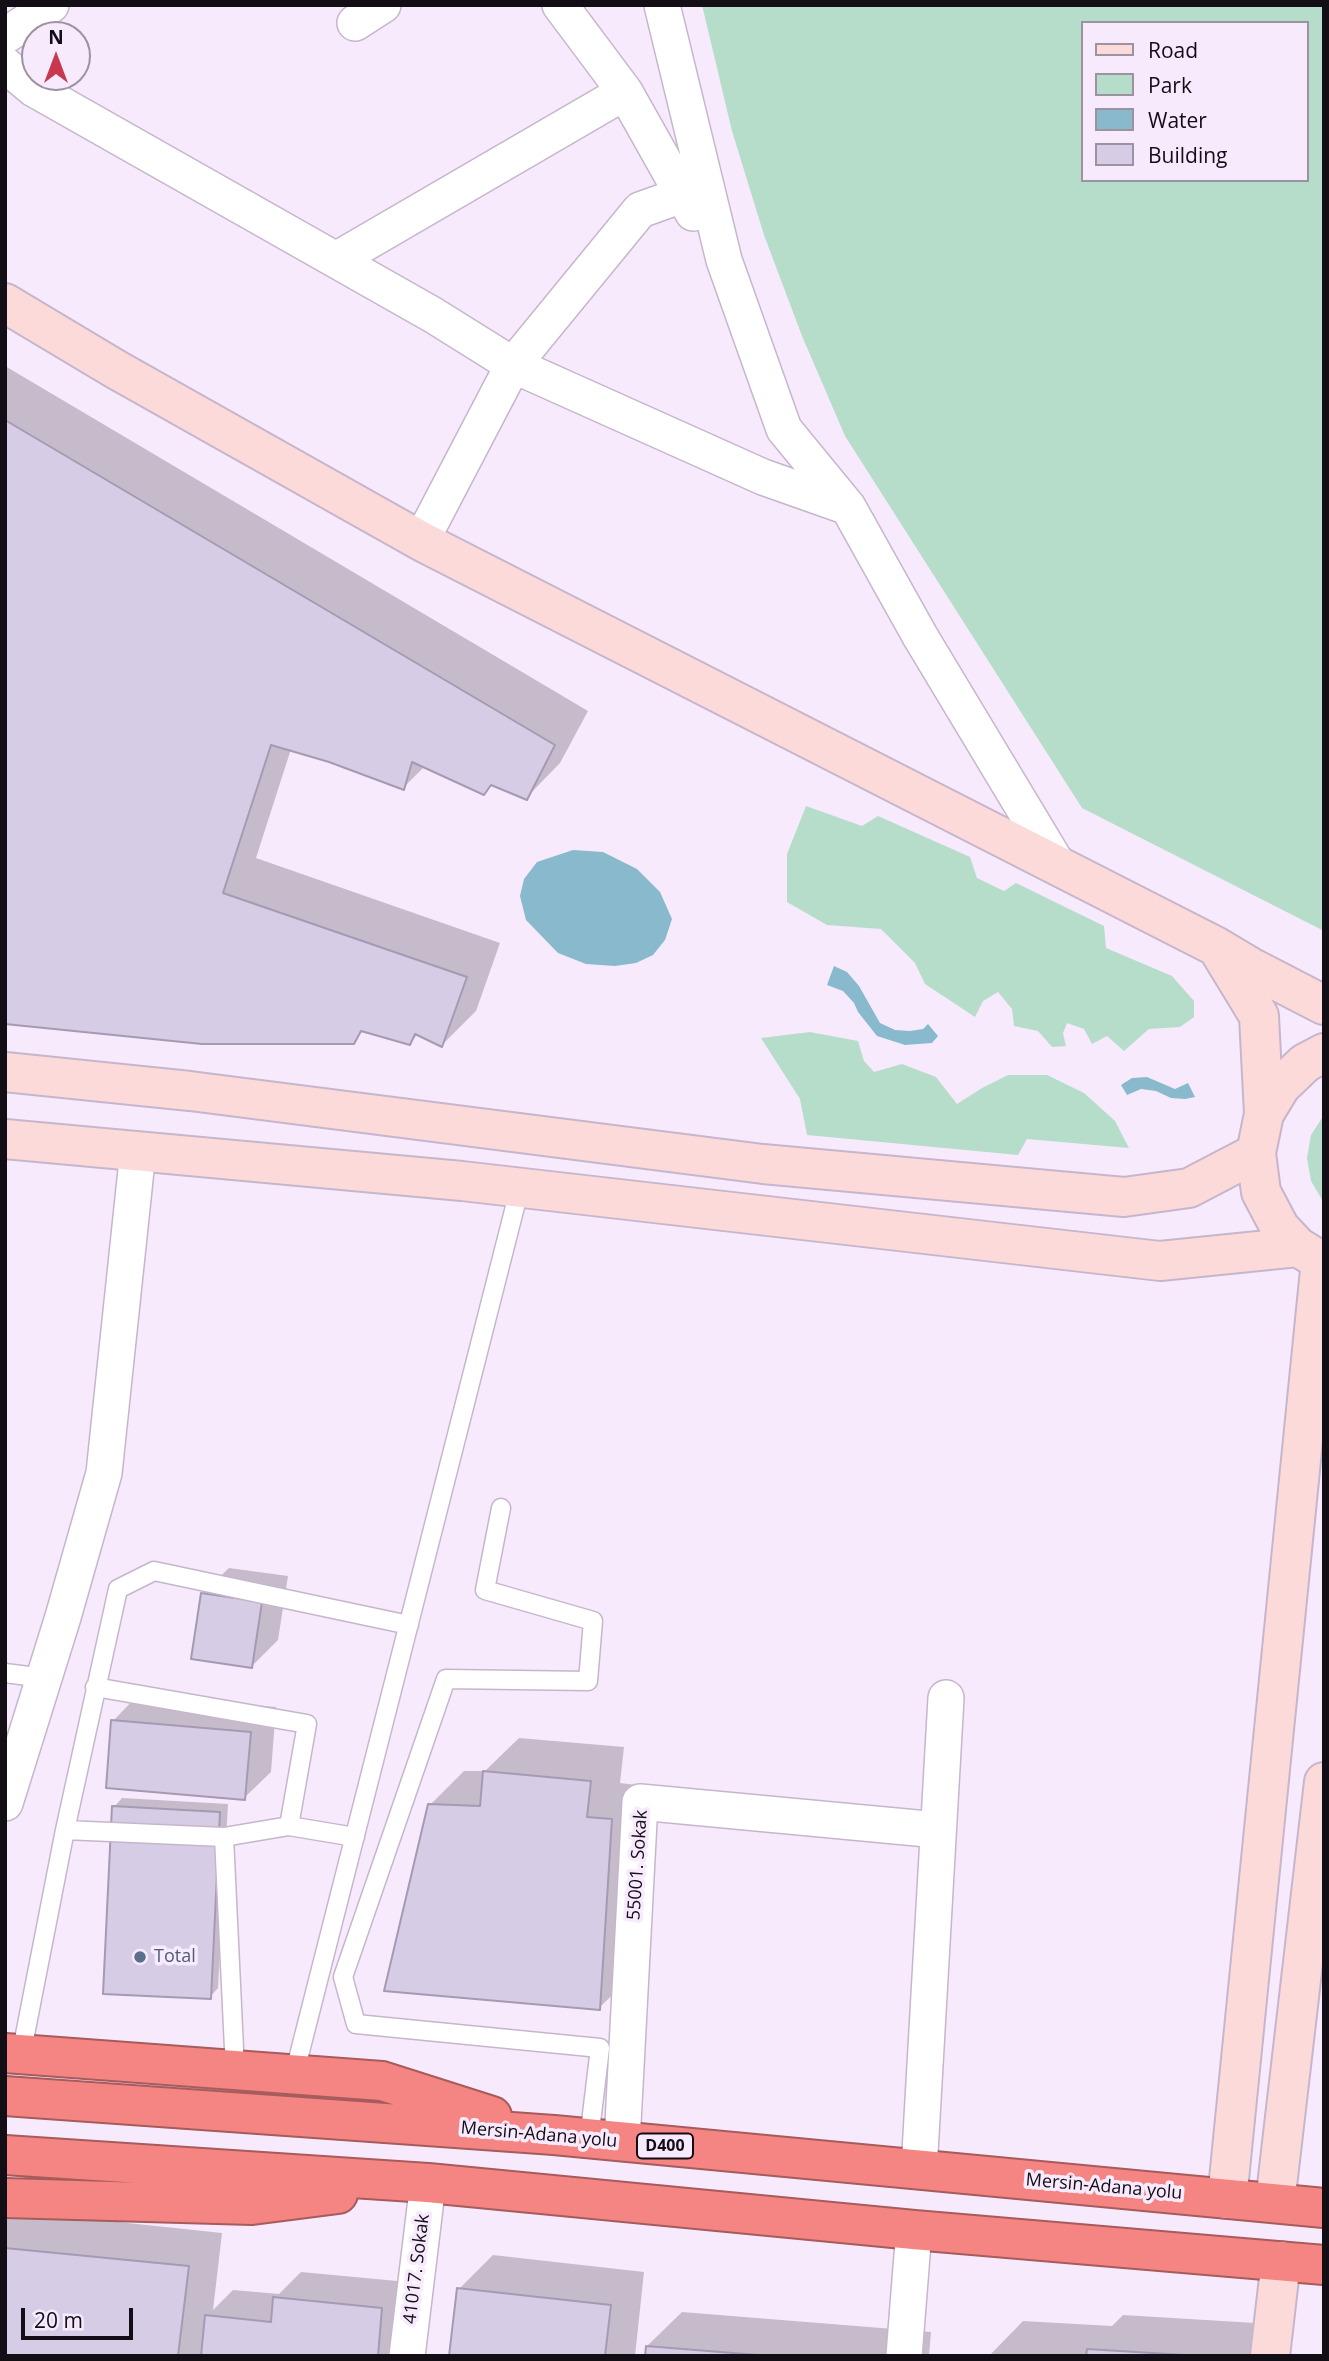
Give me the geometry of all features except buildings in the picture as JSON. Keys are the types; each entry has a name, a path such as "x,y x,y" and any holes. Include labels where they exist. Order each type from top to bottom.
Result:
{"highway":[{"path":"13,2054 382,2081 589,2139"},
{"name":"Mersin-Adana yolu","path":"5,2096 589,2139 1324,2208"},
{"path":"5,2155 428,2183 914,2230 1324,2265"},
{"path":"5,2198 252,2205 428,2183"}],"main road":[{"path":"5,303 117,370 421,541 1217,947 1324,1005"},
{"path":"1217,947 1259,1016 1264,1114 1256,1153 1261,1192 1280,1228 1314,1257"},
{"path":"1264,1114 1281,1086 1305,1063 1324,1053"},
{"path":"5,1072 190,1091 764,1164 1124,1197 1189,1188 1256,1153"},
{"path":"5,1139 520,1187 1160,1261 1314,1257"},
{"path":"1227,2199 1314,1257"},
{"path":"1275,2203 1308,1988 1324,1782"},
{"path":"1270,2356 1281,2261"}],"street":[{"path":"5,36 51,5"},
{"path":"560,5 625,92 681,195 724,260"},
{"path":"662,5 724,260 784,429 848,507 920,636 1059,867"},
{"path":"5,65 34,89 433,315 513,365 762,477 848,507"},
{"path":"336,260 625,92"},
{"path":"421,541 513,365 640,210 681,195"},
{"path":"5,1802 104,1473 138,1152"},
{"path":"919,2170 946,1698"},
{"name":"55001. Sokak","path":"589,2139 640,1802 938,1830"},
{"name":"41017. Sokak","path":"407,2356 428,2183"},
{"path":"904,2356 914,2230"}],"lane":[{"path":"295,2075 520,1187"},
{"path":"501,1508 485,1590 593,1621 588,1681 446,1679 343,1977 356,2024 600,2048 589,2139"},
{"path":"13,2054 118,1589 154,1572 409,1625"},
{"path":"5,1673 44,1678"},
{"path":"95,1687 307,1724 289,1826"},
{"path":"65,1830 225,1837 289,1826 355,1836"},
{"path":"225,1837 235,2070"}],"green space":[{"path":"702,5 1324,5 1324,931 1082,808 845,436 802,336 764,235 732,131"},
{"path":"806,806 862,826 878,816 970,857 977,878 1004,891 1016,883 1104,926 1106,948 1172,976 1194,1001 1194,1017 1180,1027 1149,1029 1124,1051 1107,1036 1092,1044 1084,1029 1067,1023 1063,1033 1066,1046 1052,1047 1038,1031 1014,1026 1012,1009 998,992 983,1001 975,1017 925,984 915,963 881,929 827,925 787,902 787,854"},
{"path":"810,1032 858,1041 864,1061 874,1072 902,1064 936,1077 957,1104 1008,1075 1047,1075 1084,1093 1115,1121 1129,1148 1027,1139 1018,1155 807,1135 800,1099 761,1038"},
{"path":"1324,1115 1324,1203 1311,1181 1307,1158 1311,1135"}],"water":[{"path":"573,850 603,852 637,869 660,892 672,919 665,940 653,955 636,963 615,966 586,964 558,953 526,920 520,896 524,879 537,862"},
{"path":"834,966 847,972 859,986 880,1023 895,1030 910,1031 923,1029 928,1024 938,1036 932,1043 905,1045 877,1036 843,991 827,985"},
{"path":"1147,1077 1175,1089 1188,1083 1195,1097 1171,1098 1156,1091 1141,1089 1127,1095 1121,1085 1132,1078"}],"place":[{"name":"Total","path":"140,1957"}]}
